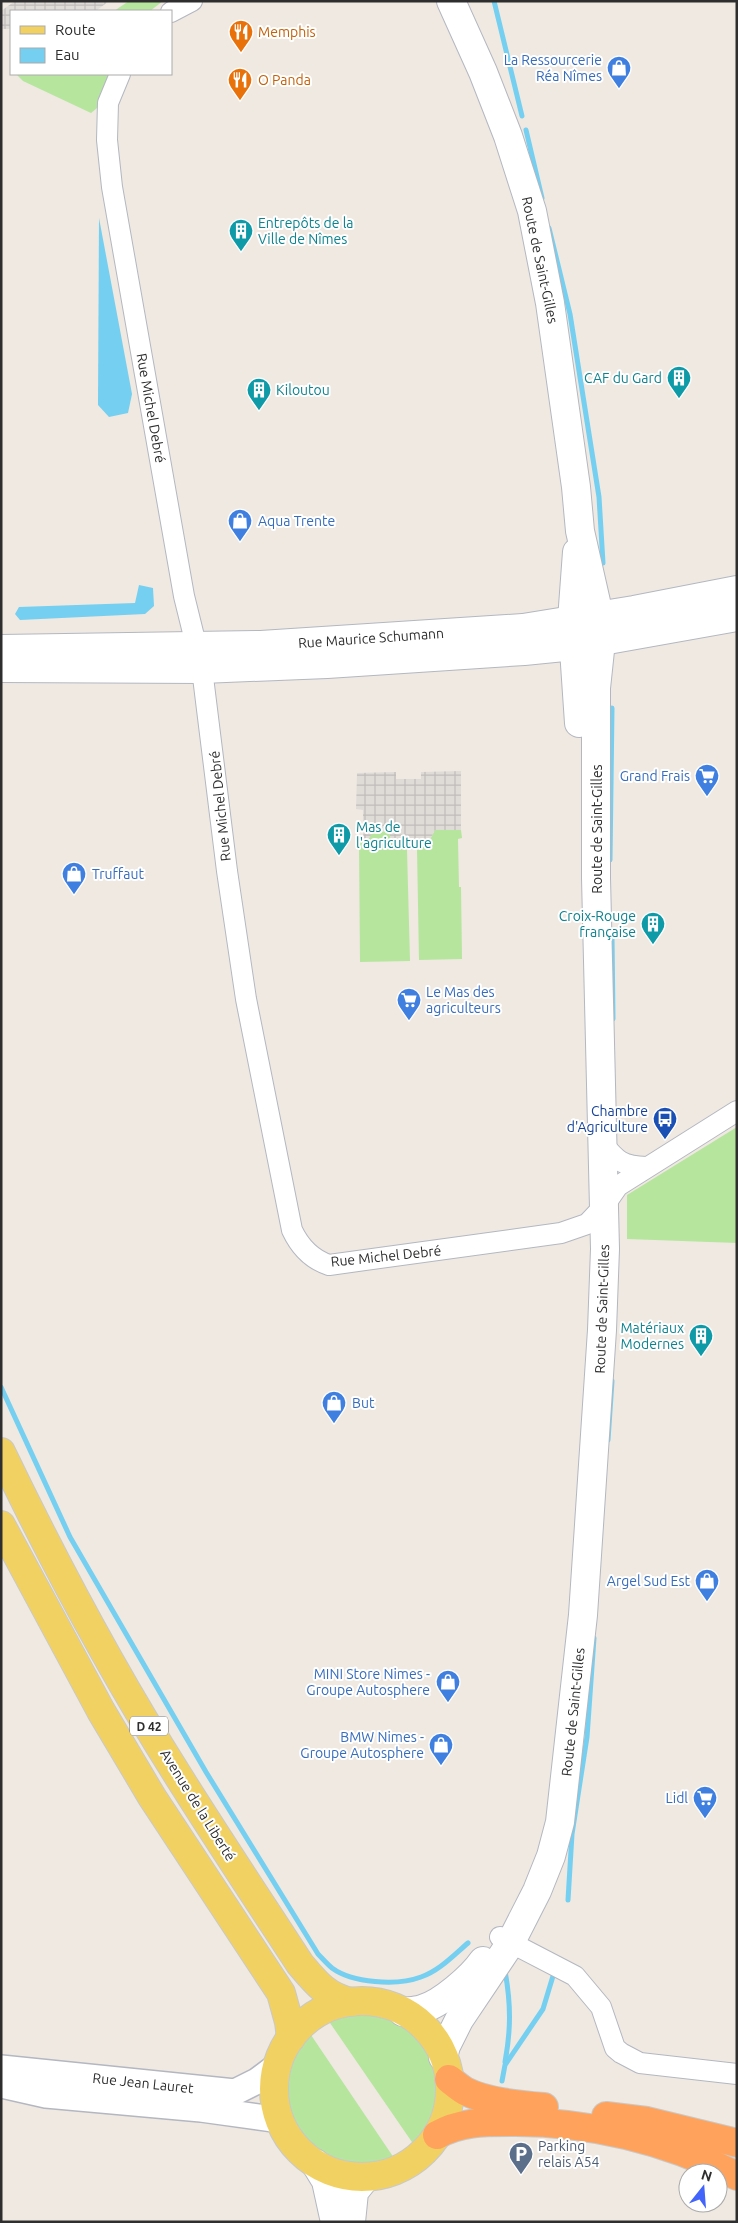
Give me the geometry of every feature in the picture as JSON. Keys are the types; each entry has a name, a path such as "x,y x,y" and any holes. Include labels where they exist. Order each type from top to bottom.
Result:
{"highway":[{"path":"446,2068 466,2091 513,2104 647,2121 737,2143"},
{"path":"436,2135 452,2127 479,2122 550,2122 576,2125 683,2152 737,2176"}],"main road":[{"name":"Route de Saint-Gilles","path":"451,1 483,72 508,136 532,211 550,304 572,458 580,531 600,628 596,688 595,850 602,1143 596,1215"},
{"name":"Route de Saint-Gilles","path":"446,2068 446,2046 505,1941 538,1891 551,1856 563,1802 584,1615 602,1330 605,1249 596,1215 582,763 573,633 575,562 580,531"},
{"name":"Rue Maurice Schumann","path":"1,649 326,664 524,651 573,633 600,628 737,590"},
{"name":"Rue Maurice Schumann","path":"600,628 737,617"},
{"name":"Rue Maurice Schumann","path":"1,668 200,658"},
{"name":"Avenue de la Liberté","path":"1,1452 38,1528 98,1639 176,1773 300,1964 318,1986 328,1994 337,1999 351,2002"},
{"name":"D 42","path":"1,1525 96,1702 152,1797 281,1993 290,2022 291,2038"},
{"name":"Route de Saint-Gilles","path":"403,2012 424,2009 459,1986 505,1941"},
{"path":"315,2163 339,2174 366,2177 388,2173 410,2162 423,2152 442,2125 449,2103 446,2068 434,2039 425,2028 403,2012 378,2003 351,2002 334,2006 318,2013 300,2027 291,2038 277,2066 274,2093 280,2120 290,2140 315,2163 326,2182 335,2222"},
{"path":"351,2222 354,2192 366,2177"}],"street":[{"path":"172,11 192,1"},
{"name":"Rue Michel Debré","path":"120,75 108,102 107,140 112,187 184,596 200,658 227,871 246,999 291,1225 299,1244 320,1262 328,1265 562,1233 596,1215"},
{"path":"596,1215 618,1186 737,1111"},
{"path":"602,1143 621,1163 646,1167"},
{"path":"505,1941 541,1960 557,1965 575,1976 601,2007 615,2048 621,2053 640,2063 737,2074"},
{"name":"Rue Jean Lauret","path":"1,2068 235,2092 257,2081 277,2066"},
{"name":"Rue Jean Lauret","path":"1,2085 46,2095 201,2108 280,2120"}],"green space":[{"path":"129,1 163,1 151,10 116,10"},
{"path":"17,75 110,75 97,108 91,113 23,81"},
{"path":"435,830 461,830 462,838 458,839 462,959 419,960 417,849 428,843"},
{"path":"388,831 392,841 407,850 410,961 360,962 359,842 369,838 372,832"},
{"path":"737,1127 737,1243 627,1239 627,1195"},
{"path":"358,2012 382,2015 400,2023 413,2033 431,2059 436,2074 436,2107 429,2126 414,2145 328,2020"},
{"path":"309,2032 394,2158 372,2165 353,2166 336,2162 320,2153 307,2142 296,2127 289,2111 286,2075 292,2057"}],"shaded area":[{"path":"15,1 109,1 97,10 10,10 10,29 1,29 1,11"},
{"path":"461,771 461,830 435,830 428,843 417,849 407,850 392,841 388,831 373,832 368,840 363,839 363,810 356,809 357,773 396,772 396,779 421,779 421,772"}],"water":[{"path":"99,218 132,394 128,413 109,417 98,405"},
{"path":"139,585 153,588 154,606 145,614 20,620 15,614 19,607 135,603"}],"waterway":[{"path":"494,1 522,116"},
{"path":"526,130 542,198"},
{"path":"549,228 570,314 599,497 603,563"},
{"path":"610,860 612,708"},
{"path":"612,937 613,1019"},
{"path":"608,1440 612,1381"},
{"path":"1,1387 70,1537 206,1772 318,1954 332,1968 341,1973 363,1980 388,1982 411,1980 428,1974 446,1962 468,1943"},
{"path":"568,1900 572,1834 587,1737 594,1638"},
{"path":"505,1971 510,2017 505,2062"},
{"path":"502,2081 505,2065 543,2009 553,1976"}],"place":[{"name":"Memphis","path":"241,53"},
{"name":"La Ressourcerie Réa Nîmes","path":"619,89"},
{"name":"O Panda","path":"240,101"},
{"name":"Entrepôts de la Ville de Nîmes","path":"241,252"},
{"name":"CAF du Gard","path":"679,399"},
{"name":"Kiloutou","path":"259,411"},
{"name":"Aqua Trente","path":"240,542"},
{"name":"Grand Frais","path":"707,797"},
{"name":"Mas de l'agriculture","path":"339,856"},
{"name":"Truffaut","path":"74,895"},
{"name":"Croix-Rouge française","path":"653,945"},
{"name":"Le Mas des agriculteurs","path":"409,1021"},
{"name":"Chambre d'Agriculture","path":"665,1140"},
{"name":"Matériaux Modernes","path":"701,1357"},
{"name":"But","path":"334,1424"},
{"name":"Argel Sud Est","path":"707,1602"},
{"name":"MINI Store Nimes - Groupe Autosphere","path":"448,1703"},
{"name":"BMW Nimes - Groupe Autosphere","path":"441,1766"},
{"name":"Lidl","path":"705,1819"},
{"name":"Parking relais A54","path":"521,2175"}]}
